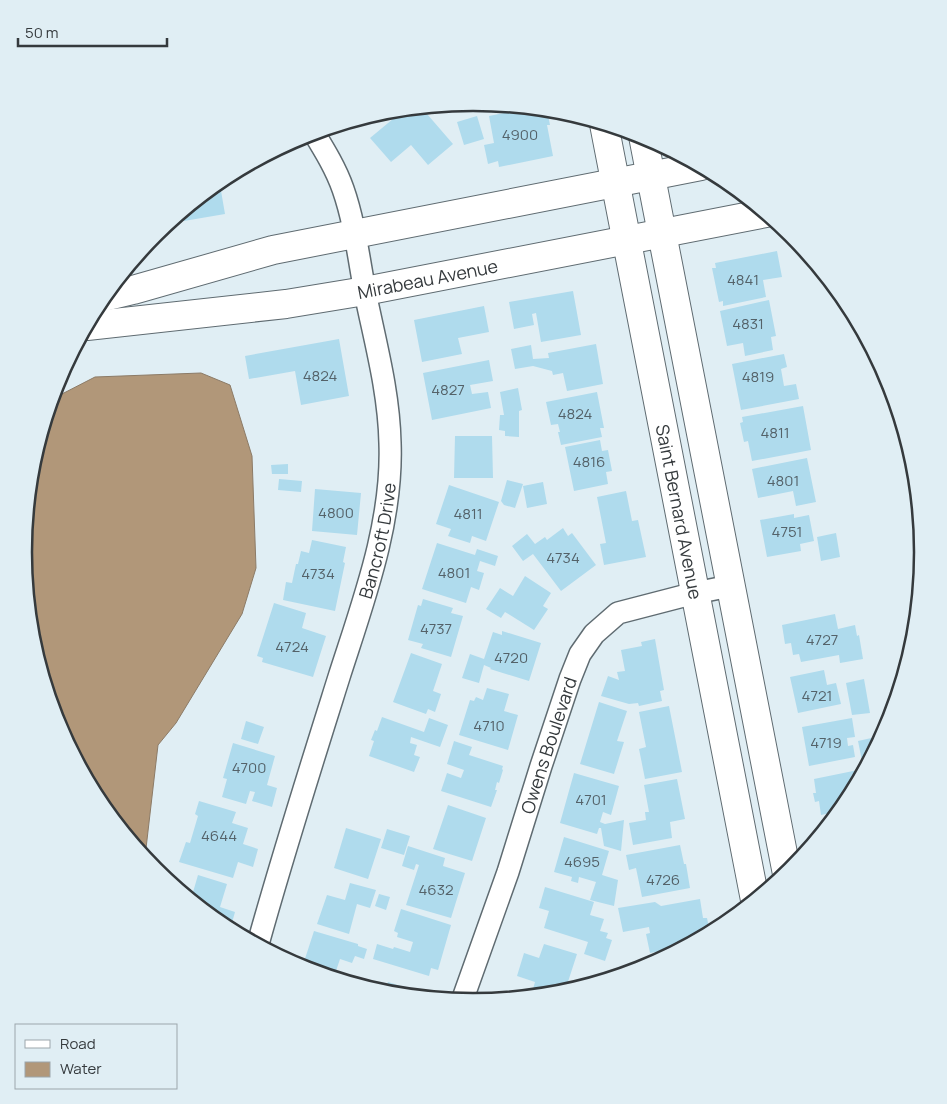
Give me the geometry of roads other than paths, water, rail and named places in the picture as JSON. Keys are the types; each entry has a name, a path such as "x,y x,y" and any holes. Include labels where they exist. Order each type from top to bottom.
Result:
{"main road":[{"name":"Saint Bernard Avenue","path":"605,131 753,893"},
{"name":"Saint Bernard Avenue","path":"645,146 785,864"},
{"path":"117,293 273,250 691,168"},
{"name":"Mirabeau Avenue","path":"96,325 286,304 365,291 757,215"}],"street":[{"name":"Bancroft Drive","path":"260,938 282,857 368,584 380,536 389,480 390,443 386,397 354,234 343,190 330,160 318,140"},
{"name":"Owens Boulevard","path":"465,993 508,872 558,714 580,654 594,634 618,612 730,586"}],"water":[{"path":"201,373 230,385 252,456 256,568 242,614 176,723 158,745 146,847 107,797 78,747 56,694 41,638 36,610 32,552 33,523 36,494 48,438 62,394 95,377"}]}
